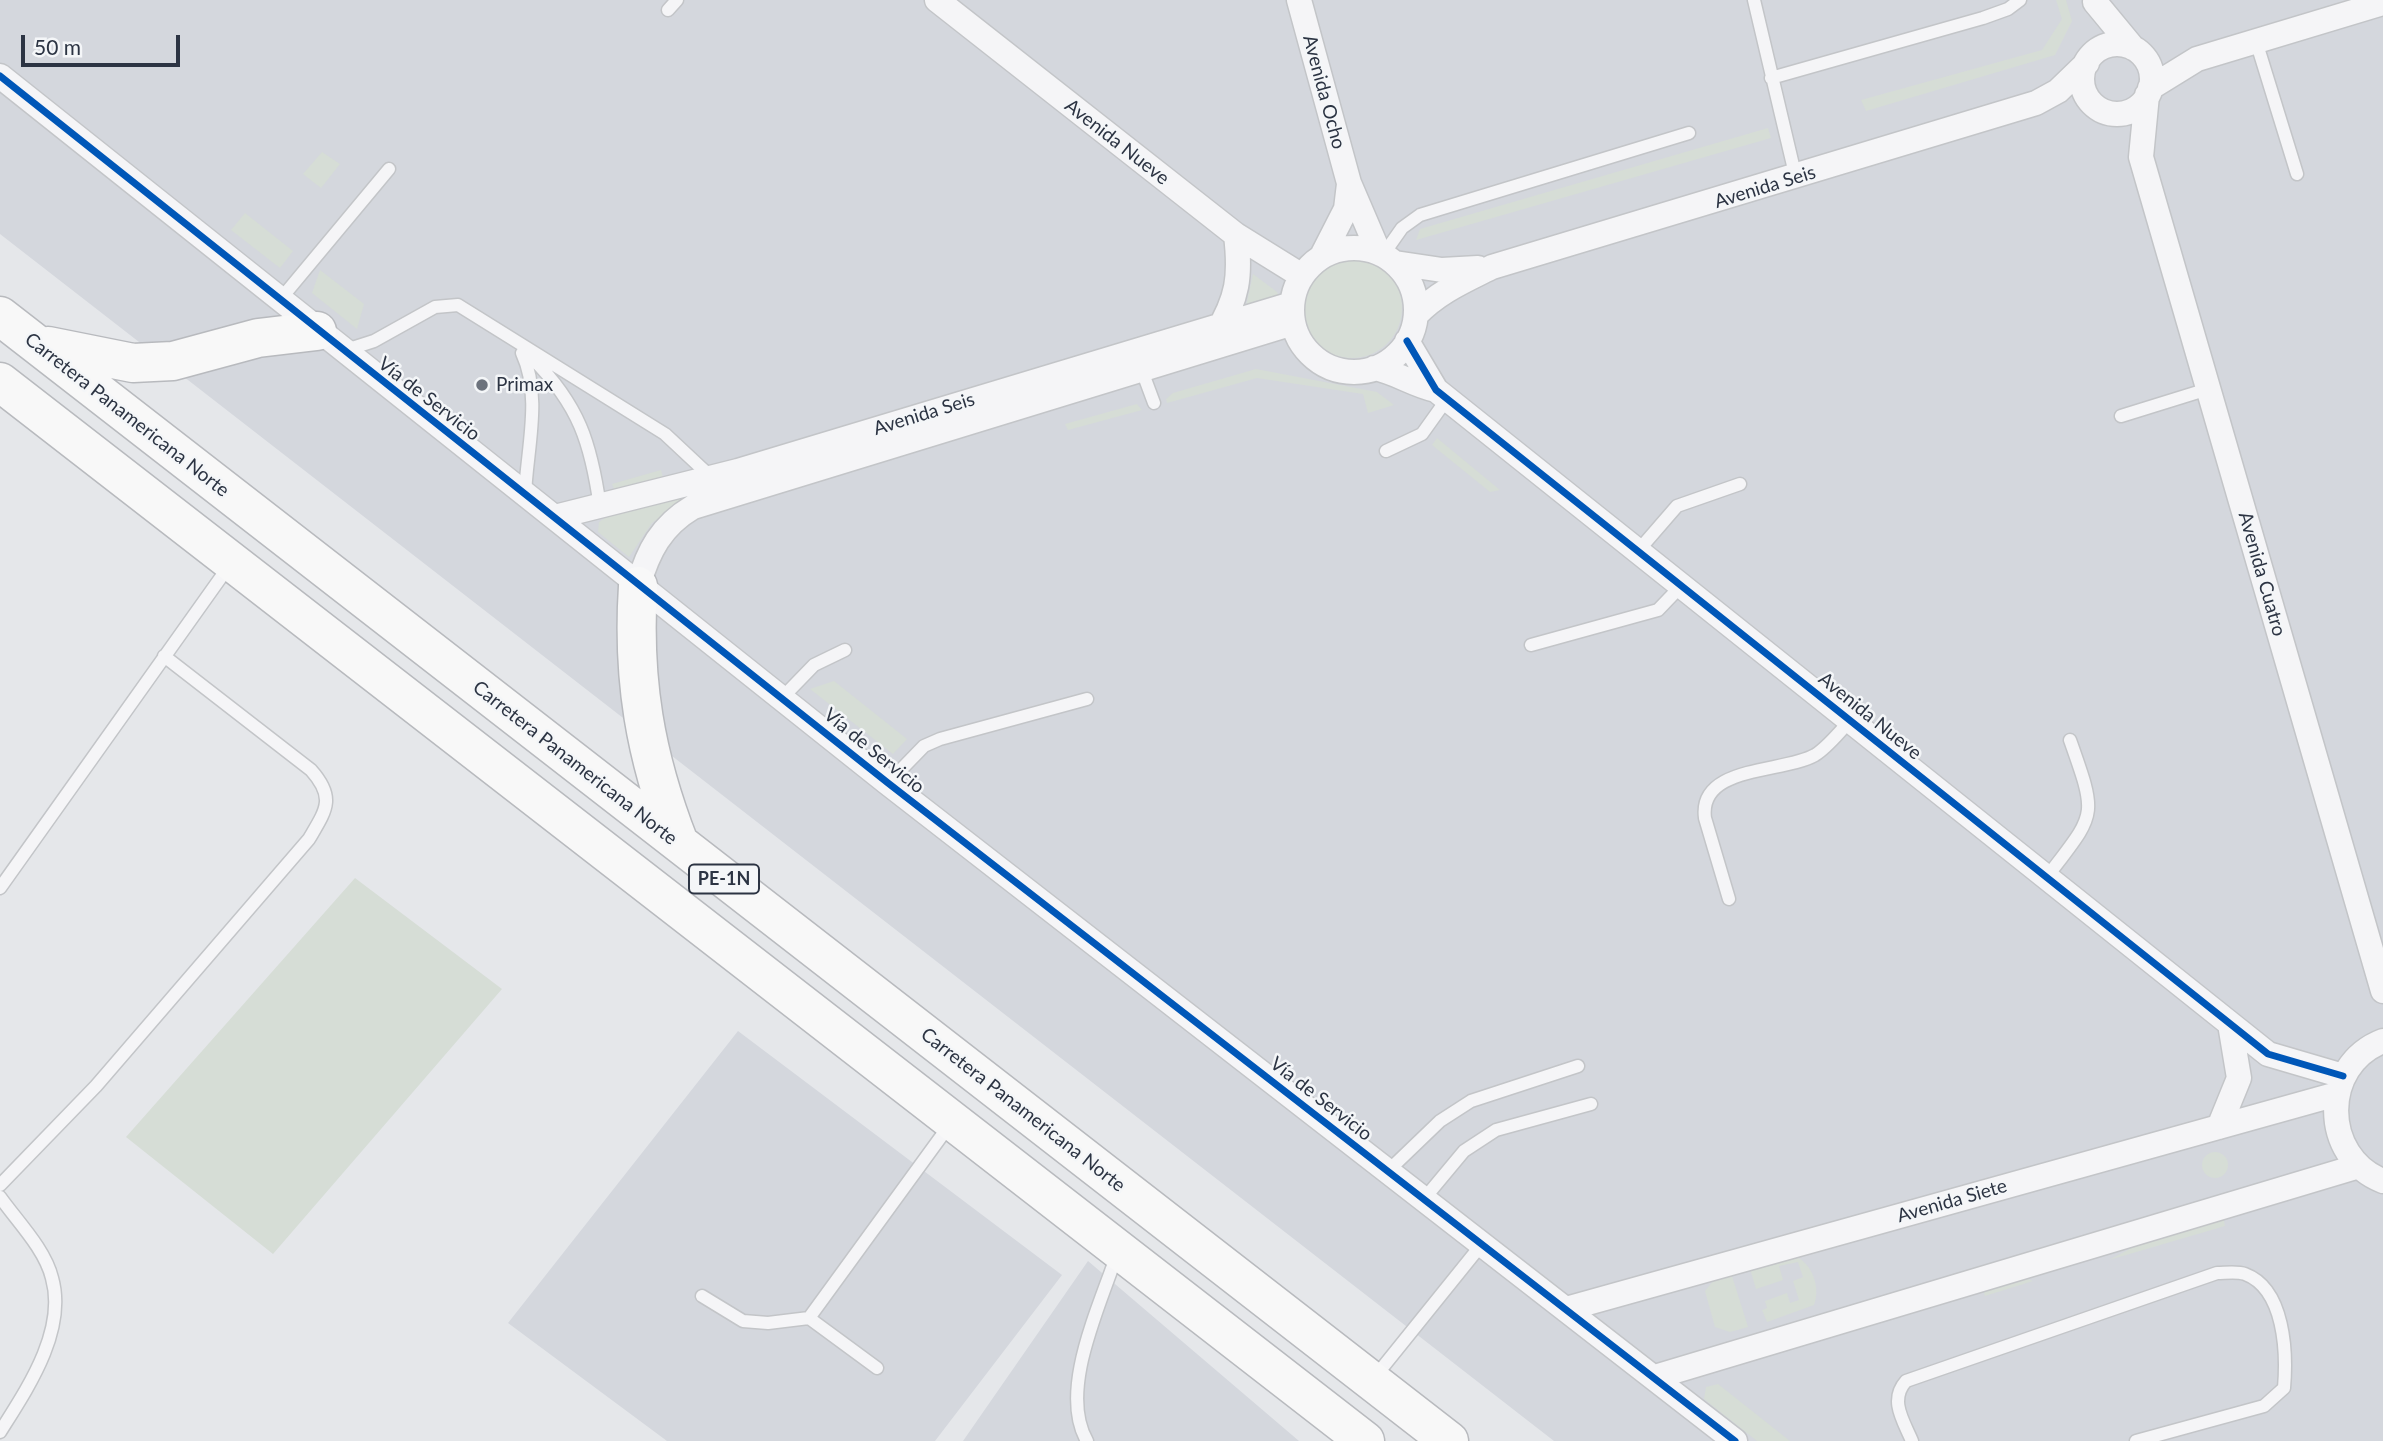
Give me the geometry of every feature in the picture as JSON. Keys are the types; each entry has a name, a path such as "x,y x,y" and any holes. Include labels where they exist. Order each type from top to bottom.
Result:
{"highway":[{"name":"Carretera Panamericana Norte","path":"0,316 1449,1441"},
{"path":"34,342 133,363 173,361 258,338 329,341"},
{"name":"PE-1N","path":"0,382 1366,1441"},
{"path":"638,586 635,636 639,706 657,787 679,843"},
{"path":"890,1074 920,1030"}],"street":[{"name":"Avenida Nueve","path":"937,0 1236,235 1302,276"},
{"name":"Avenida Ocho","path":"1299,0 1349,183 1386,257"},
{"path":"2095,1 2148,64 2149,92"},
{"path":"2095,1 2088,60 2082,79 2084,91 2102,110"},
{"path":"2036,103 2121,113 2131,111 2149,92 2197,59 2383,3"},
{"path":"2036,103 2058,91 2088,60 2110,45 2197,59"},
{"name":"Vía de Servicio","path":"0,76 329,341 555,517 638,586 888,783 1735,1441"},
{"name":"Avenida Cuatro","path":"2149,92 2141,157 2383,991"},
{"name":"Avenida Seis","path":"1416,315 1430,300 1457,283 1492,267 1796,178 2036,103"},
{"name":"Avenida Cuatro","path":"2102,110 2141,157"},
{"name":"Avenida Ocho","path":"1322,256 1346,209 1349,183"},
{"path":"1208,348 1232,308 1240,270 1236,235"},
{"path":"1360,248 1386,257 1408,278 1415,296 1416,315 1407,341 1385,363 1374,368 1348,372 1329,367 1312,356 1300,341 1292,314 1302,276 1322,256 1340,249 1360,248"},
{"name":"Avenida Seis","path":"1386,257 1442,270 1492,267"},
{"name":"Avenida Seis","path":"638,586 654,544 677,517 693,507 1138,360 1222,325 1292,314"},
{"name":"Avenida Seis","path":"555,517 711,478 1138,360 1208,348 1292,314"},
{"name":"Avenida Nueve","path":"1407,341 1441,394 1850,721 2268,1054 2340,1085"},
{"name":"Avenida Nueve","path":"1374,368 1394,373 1441,394"},
{"path":"2219,1127 2239,1078 2230,1024"},
{"path":"2383,1041 2364,1051 2340,1085 2335,1114 2338,1133 2346,1152 2359,1166 2383,1181"},
{"name":"Avenida Siete","path":"1566,1309 2219,1127 2340,1085"},
{"path":"1655,1377 2359,1166"}],"lane":[{"path":"1754,0 1796,178"},
{"path":"1771,78 1983,18 2008,9 2020,0"},
{"path":"2256,41 2297,174"},
{"path":"1386,257 1402,228 1420,215 1689,133"},
{"path":"279,301 389,169"},
{"path":"329,341 373,341 435,307 457,305 665,434 711,478"},
{"path":"517,343 529,369 531,391 525,494"},
{"path":"517,343 559,388 576,417 589,444 600,507"},
{"path":"1138,360 1154,403"},
{"path":"2121,416 2208,389"},
{"path":"1386,451 1422,434 1441,394"},
{"path":"1638,551 1677,506 1740,484"},
{"path":"0,888 232,562"},
{"path":"1531,645 1658,610 1681,586"},
{"path":"782,698 814,665 845,650"},
{"path":"0,1185 96,1086 309,839 323,814 328,798 323,783 311,770 164,656"},
{"path":"888,783 924,746 932,742 1087,699"},
{"path":"1729,899 1705,818 1703,806 1708,794 1727,780 1817,754 1850,721"},
{"path":"2047,877 2084,829 2090,807 2070,740"},
{"path":"1388,1171 1440,1121 1471,1101 1578,1066"},
{"path":"1424,1199 1449,1165 1496,1130 1591,1104"},
{"path":"809,1318 952,1122"},
{"path":"0,1197 47,1264 53,1279 54,1311 48,1344 21,1399 0,1432"},
{"path":"1372,1381 1482,1244"},
{"path":"1087,1441 1077,1424 1079,1372 1118,1250"},
{"path":"1912,1441 1896,1402 1897,1390 1906,1381 2217,1273 2243,1273 2263,1285 2277,1314 2287,1356 2284,1388 2264,1406 2136,1441"},
{"path":"702,1296 743,1321 768,1323 809,1318 877,1368"}],"shaded area":[{"path":"0,0 2383,0 2383,1441 1554,1441 0,234"},
{"path":"2056,0 2066,0 2072,21 2055,55 1866,111 1861,100 2042,50 2062,19"},
{"path":"1768,128 1771,138 1416,240 1420,229"},
{"path":"322,152 340,164 321,188 303,174"},
{"path":"245,213 293,251 280,268 231,230"},
{"path":"1352,258 1371,262 1387,273 1398,289 1402,308 1398,327 1387,343 1371,354 1352,358 1333,354 1317,343 1306,327 1302,308 1306,289 1317,273 1333,262"},
{"path":"320,270 364,304 357,329 312,293"},
{"path":"1253,274 1277,292 1279,296 1246,306"},
{"path":"1256,369 1377,392 1394,405 1368,413 1363,394 1257,378 1167,403 1166,399 1173,393"},
{"path":"1137,404 1142,410 1068,430 1065,424"},
{"path":"1437,438 1500,490 1490,492 1432,445"},
{"path":"661,470 663,478 615,491 612,484"},
{"path":"694,492 652,523 629,557 598,532 599,522 608,516"},
{"path":"834,681 907,739 893,754 810,689"},
{"path":"355,878 502,989 273,1254 126,1137"},
{"path":"738,1031 1062,1275 935,1441 667,1441 508,1323"},
{"path":"2215,1152 2224,1156 2228,1165 2224,1174 2215,1178 2206,1174 2202,1165 2206,1156"},
{"path":"2223,1216 2225,1226 2109,1260 2141,1243"},
{"path":"1795,1256 1806,1264 1814,1277 1814,1305 1767,1322 1762,1310 1767,1308 1765,1301 1787,1293 1790,1303 1799,1300 1793,1281 1803,1277 1798,1262 1779,1266 1783,1280 1756,1289 1750,1269"},
{"path":"1088,1261 1299,1441 963,1441"},
{"path":"1732,1276 1748,1327 1730,1332 1715,1327 1705,1291 1713,1281"},
{"path":"2022,1277 2033,1281 1985,1296 1982,1287"},
{"path":"1718,1384 1790,1441 1757,1441 1704,1399 1706,1387"}],"cycle path":[{"path":"0,76 888,783 1735,1441"},
{"path":"1407,341 1436,390 2268,1054 2343,1076"}],"place":[{"name":"Primax","path":"482,385"}]}
